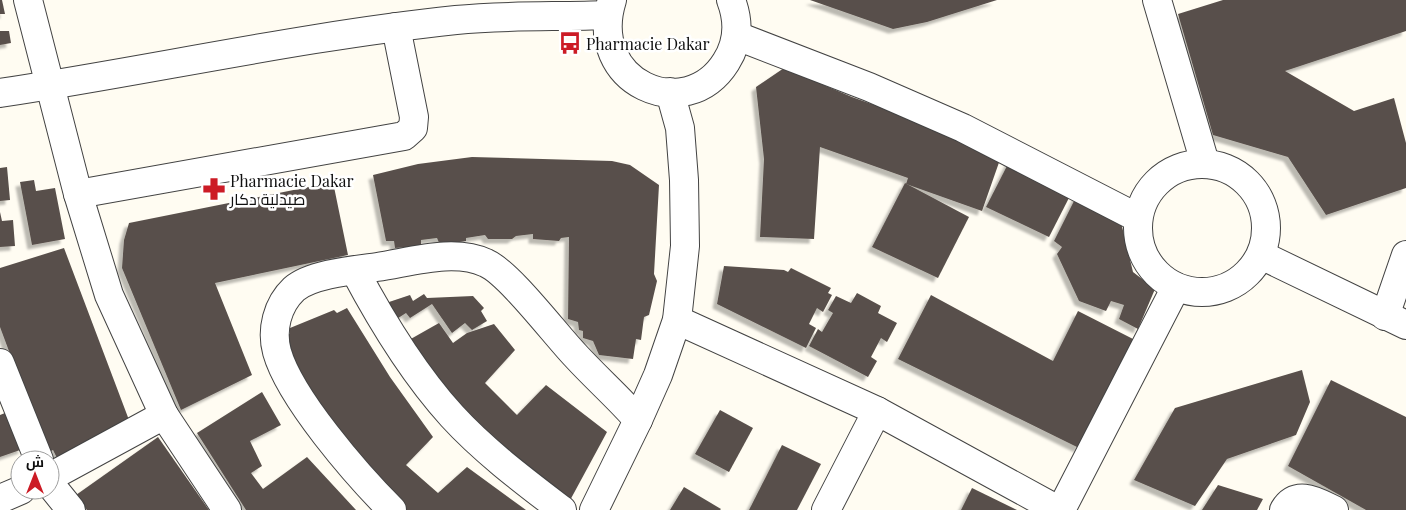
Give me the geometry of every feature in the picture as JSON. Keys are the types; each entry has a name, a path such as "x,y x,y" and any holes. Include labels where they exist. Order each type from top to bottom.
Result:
{"street":[{"path":"28,0 78,194 109,295 164,415 226,510"},
{"path":"0,93 245,50 396,27 610,8 607,34 611,52 621,68 635,81 652,89 670,92 689,90 707,82 721,70 732,54 737,36 736,13 731,0"},
{"path":"1156,0 1205,163"},
{"path":"78,194 404,136 413,128 414,117 396,27"},
{"path":"737,36 869,87 963,128 1138,218"},
{"path":"594,510 658,375 677,320 685,246 684,180 680,128 670,92"},
{"path":"1205,163 1223,167 1239,175 1257,195 1266,220 1266,238 1261,255 1250,271 1239,280 1215,291 1195,292 1176,287 1161,278 1150,266 1141,251 1137,235 1138,218 1150,189 1174,169 1205,163"},
{"path":"1261,255 1395,321 1406,255"},
{"path":"392,510 326,434 283,369 276,350 276,318 285,300 295,289 310,280 355,271 449,257 471,258 486,263 504,277 576,357 615,394 638,420"},
{"path":"355,271 380,319 417,373 453,417 521,479 562,510"},
{"path":"677,320 877,411 1060,510 1176,287"},
{"path":"0,363 35,450"},
{"path":"826,510 877,411"},
{"path":"60,472 164,415"},
{"path":"60,496 71,510"},
{"path":"1284,510 1292,501 1298,498 1311,499 1334,510"}],"building":[{"path":"0,0 2,0 5,14 0,14"},
{"path":"810,0 997,0 927,22 893,29"},
{"path":"1223,0 1406,0 1406,31 1285,71 1354,111 1394,98 1406,143 1406,188 1326,215 1288,157 1213,135 1178,14"},
{"path":"0,31 9,31 11,43 0,45"},
{"path":"784,68 852,97 1003,151 982,211 906,184 908,178 820,147 814,239 760,237 764,159 756,87"},
{"path":"472,157 612,161 630,165 659,185 654,274 657,281 649,315 644,317 641,340 636,339 633,359 599,355 593,341 583,338 583,331 579,330 578,322 568,319 569,237 561,238 559,241 533,239 533,234 516,236 512,239 488,239 485,235 466,238 466,241 440,245 437,238 421,240 421,246 395,248 394,241 386,241 373,175 418,164"},
{"path":"1010,160 1073,190 1049,237 986,207"},
{"path":"7,167 10,200 0,201 0,168"},
{"path":"34,180 36,191 55,188 65,239 32,245 20,182"},
{"path":"333,182 348,255 215,283 252,375 181,410 122,268 124,240 129,223"},
{"path":"905,183 969,217 938,278 872,247"},
{"path":"1078,193 1119,214 1133,272 1155,289 1138,329 1119,319 1124,305 1111,301 1106,311 1079,301 1057,254 1062,247 1054,241"},
{"path":"0,212 2,221 13,220 15,246 0,247"},
{"path":"64,248 129,420 60,461 60,450 46,450 0,327 0,268"},
{"path":"724,266 784,270 788,272 791,268 831,288 828,293 832,295 823,312 817,308 809,324 816,328 806,348 717,304"},
{"path":"857,293 881,306 878,313 897,323 887,342 881,338 871,357 877,361 868,377 809,346 818,329 822,332 833,313 828,310 836,296 851,303"},
{"path":"424,294 427,298 473,296 484,308 481,311 487,321 472,330 465,323 452,333 432,304 410,318 406,313 395,320 383,304 410,295 413,301"},
{"path":"931,295 1053,361 1078,311 1135,340 1079,448 898,359"},
{"path":"347,308 390,377 433,437 406,465 438,493 467,467 526,510 399,510 286,363 286,334 290,334 290,328 334,310 337,313"},
{"path":"439,323 453,343 467,333 494,324 515,350 485,383 517,415 546,385 607,432 568,504 461,409 409,340"},
{"path":"1302,370 1310,402 1296,435 1227,459 1195,506 1134,480 1175,408"},
{"path":"1331,380 1406,417 1406,510 1366,510 1288,466"},
{"path":"262,392 281,425 250,441 262,466 251,473 263,489 307,457 356,510 246,510 197,433"},
{"path":"720,410 753,428 729,472 695,454"},
{"path":"10,411 23,449 10,450 10,454 0,457 0,415"},
{"path":"158,437 209,510 87,510 76,495"},
{"path":"782,445 821,464 797,510 749,510"},
{"path":"1218,485 1263,499 1257,510 1202,510"},
{"path":"684,487 721,509 670,510"},
{"path":"972,488 1017,510 961,510"}],"place":[{"name":"Pharmacie Dakar","path":"570,43"},
{"name":"Pharmacie Dakar صيدلية دكار","path":"214,189"}]}
